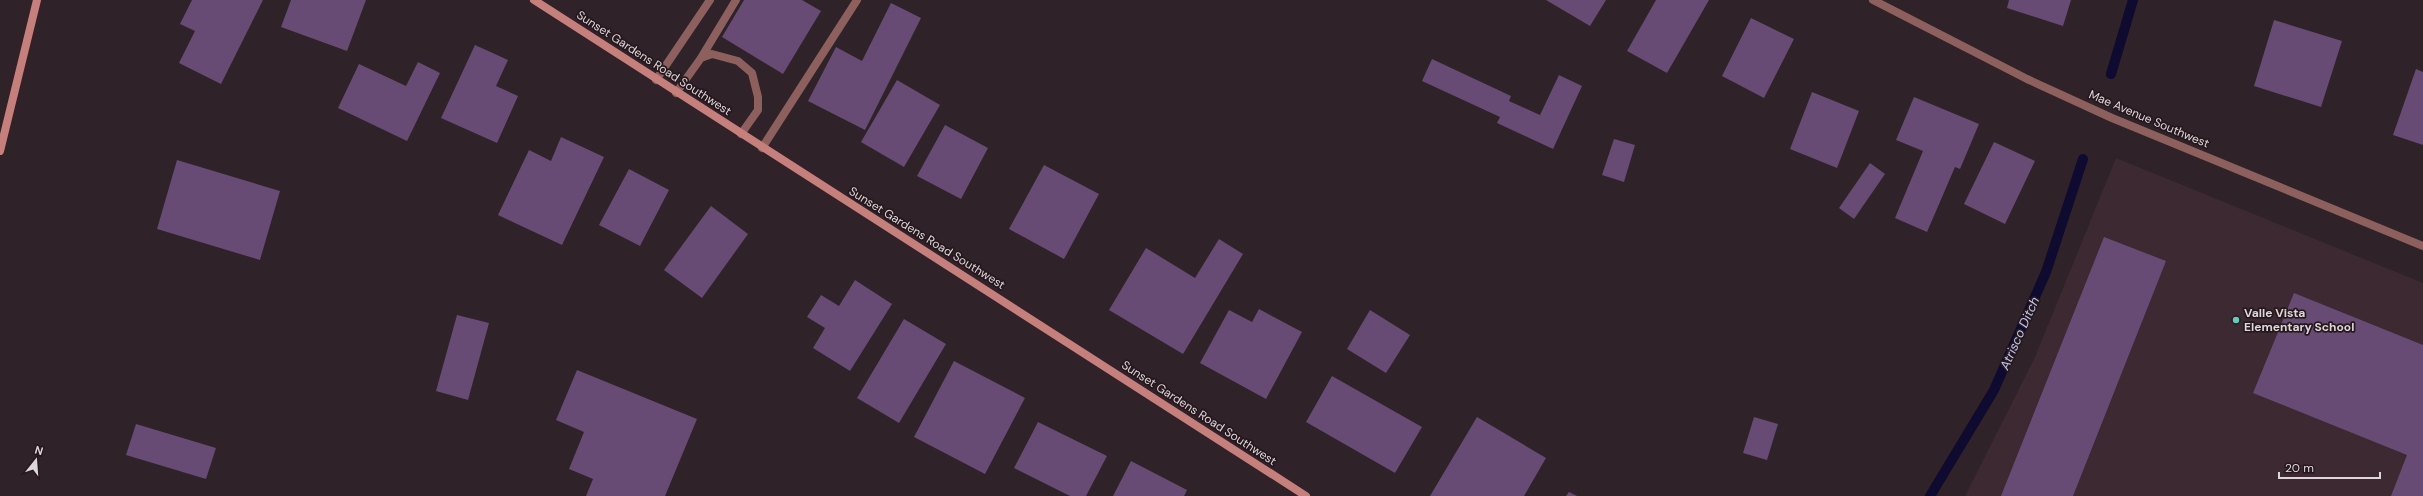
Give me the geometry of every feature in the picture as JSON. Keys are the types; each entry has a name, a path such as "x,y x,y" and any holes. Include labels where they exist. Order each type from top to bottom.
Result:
{"street":[{"path":"0,150 37,0"},
{"name":"Sunset Gardens Road Southwest","path":"534,0 676,93 921,248 1306,496"},
{"path":"656,80 710,0"},
{"path":"676,93 701,58 736,0"},
{"path":"762,148 857,0"},
{"name":"Mae Avenue Southwest","path":"1873,0 2027,79 2112,118 2423,246"},
{"path":"701,58 712,54 723,56 738,62 752,73 757,89 758,110 741,134"}],"shaded area":[{"name":"Valle Vista Elementary School","path":"2116,158 2423,283 2423,496 1965,496 2035,357"}],"building":[{"path":"192,0 263,0 221,84 179,63 195,31 180,24"},
{"path":"291,0 366,0 347,51 281,27"},
{"path":"744,0 802,0 821,11 783,74 722,37"},
{"path":"1546,0 1606,0 1590,26"},
{"path":"1656,0 1709,0 1667,73 1627,51"},
{"path":"2009,0 2071,0 2063,26 2007,8"},
{"path":"891,3 921,18 865,130 808,101 836,47 862,61"},
{"path":"1751,18 1794,39 1764,98 1722,76"},
{"path":"2274,20 2342,41 2321,107 2254,86"},
{"path":"475,45 508,60 496,86 518,96 497,143 441,118"},
{"path":"1432,59 1511,96 1509,101 1540,115 1559,75 1582,86 1553,149 1497,123 1500,117 1422,81"},
{"path":"418,62 440,73 407,141 338,108 359,64 406,86"},
{"path":"2416,69 2423,72 2423,145 2393,135"},
{"path":"897,80 940,105 904,167 861,142"},
{"path":"1812,92 1859,111 1837,168 1790,149"},
{"path":"1914,97 1979,124 1960,169 1955,167 1927,232 1895,218 1923,151 1896,140"},
{"path":"945,125 988,148 961,199 917,176"},
{"path":"561,137 604,157 562,245 498,215 529,150 551,161"},
{"path":"1614,139 1635,145 1624,182 1602,175"},
{"path":"1994,142 2035,161 2005,224 1964,204"},
{"path":"177,160 280,191 260,260 157,229"},
{"path":"1870,163 1885,174 1854,219 1839,208"},
{"path":"1044,165 1099,194 1064,259 1009,229"},
{"path":"629,169 669,190 640,246 599,225"},
{"path":"711,206 748,234 702,298 664,270"},
{"path":"2104,237 2166,261 2073,496 2001,496"},
{"path":"1219,239 1243,254 1183,354 1109,310 1146,248 1195,278"},
{"path":"855,280 892,304 850,371 813,348 825,328 807,317 821,295 839,306"},
{"path":"2294,293 2423,345 2423,496 2391,496 2407,455 2253,393"},
{"path":"1259,309 1302,332 1266,399 1200,363 1229,310 1252,322"},
{"path":"1370,310 1410,335 1386,373 1347,349"},
{"path":"457,315 489,323 468,400 436,391"},
{"path":"904,319 946,344 899,423 857,398"},
{"path":"954,361 1025,398 985,474 914,437"},
{"path":"577,370 697,419 665,496 586,496 593,479 569,469 584,432 556,420"},
{"path":"1332,376 1422,427 1395,473 1306,422"},
{"path":"1477,417 1546,458 1524,496 1430,496"},
{"path":"1754,417 1778,424 1767,460 1743,453"},
{"path":"1038,422 1107,456 1086,496 1070,496 1014,468"},
{"path":"136,424 216,448 206,479 126,455"},
{"path":"1131,461 1187,490 1184,496 1113,496"},
{"path":"1569,492 1577,496 1566,496"}],"waterway":[{"name":"Atrisco Ditch","path":"2111,74 2133,0"},
{"name":"Atrisco Ditch","path":"1930,496 1994,390 2046,272 2083,159"}],"place":[{"name":"Valle Vista Elementary School","path":"2236,320"}]}
